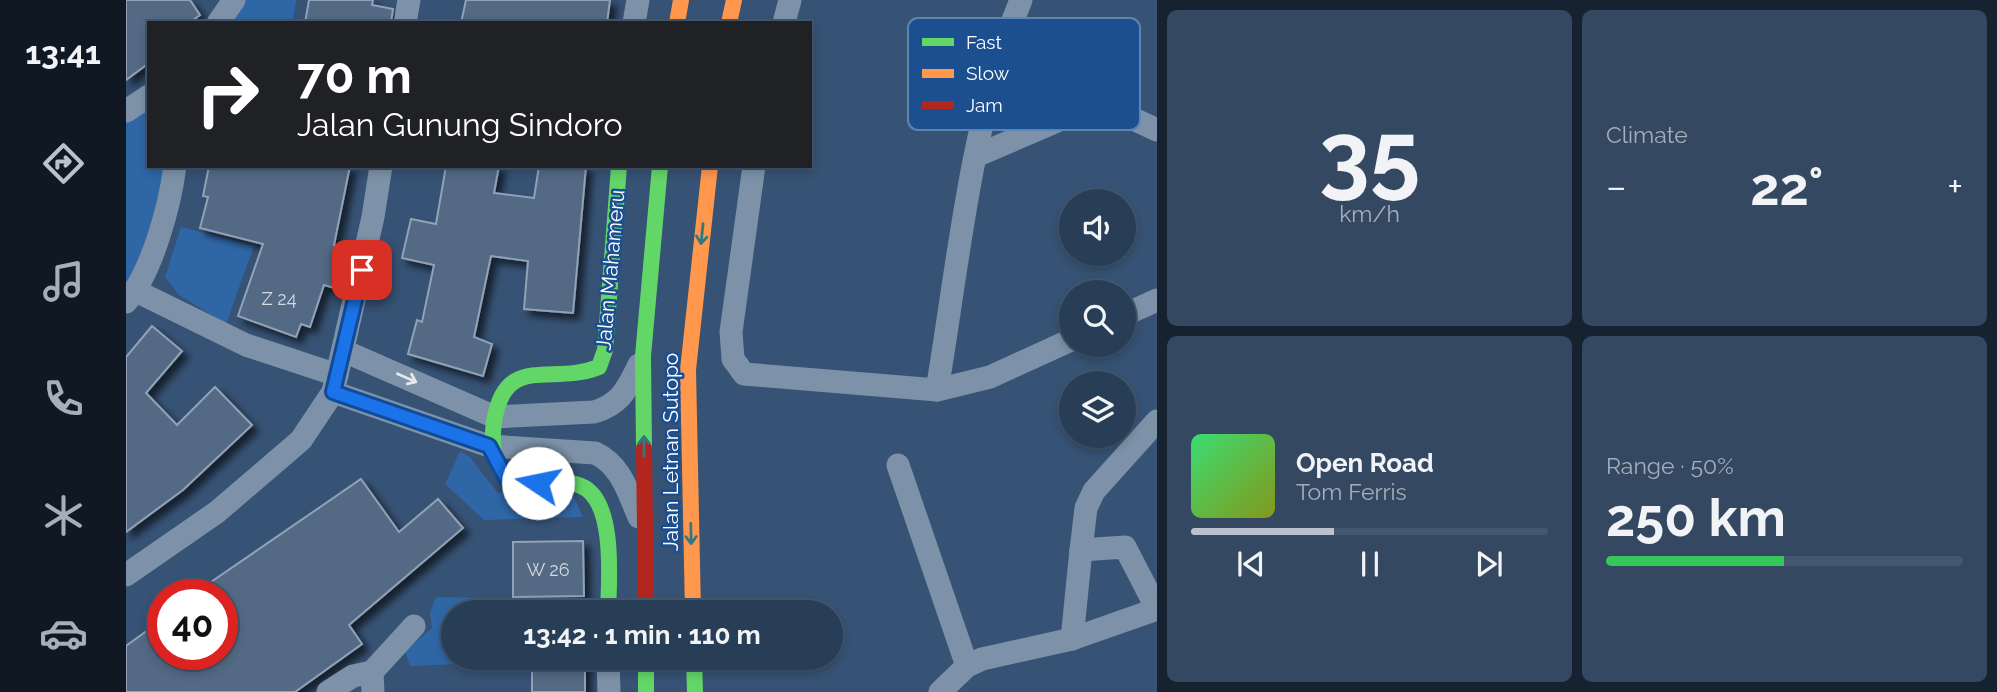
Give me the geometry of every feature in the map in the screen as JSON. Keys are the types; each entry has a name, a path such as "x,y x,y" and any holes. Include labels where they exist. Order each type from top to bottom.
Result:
{"main road":[{"path":"677,21 681,0"},
{"path":"729,21 734,0"},
{"name":"Jalan Mahameru","path":"489,446 497,400 515,379 524,375 576,376 599,367 606,350 619,168"},
{"name":"Jalan Letnan Sutopo","path":"646,600 643,356 660,168"},
{"name":"Jalan Letnan Sutopo","path":"693,600 688,370 710,168"},
{"path":"489,446 506,478 583,486 599,501 607,531 608,600"},
{"path":"646,670 646,692"},
{"path":"696,670 699,689"}],"street":[{"path":"219,21 234,0"},
{"path":"405,21 409,0"},
{"path":"634,21 638,0"},
{"path":"785,21 790,0"},
{"path":"1013,18 1021,0"},
{"path":"126,111 147,97"},
{"path":"1140,122 1157,130"},
{"path":"937,390 982,130"},
{"path":"976,156 1036,130"},
{"path":"175,168 167,212 131,296 489,446 595,453 608,460 617,470 645,529"},
{"path":"126,575 218,512 301,440 335,383 382,168"},
{"path":"754,168 731,332 733,359 744,374 937,390 990,377 1059,345"},
{"path":"1136,310 1157,300"},
{"path":"344,351 495,417 594,412 609,407 622,399 643,356"},
{"path":"1072,639 1086,508 1094,491 1157,421"},
{"path":"898,465 967,666"},
{"path":"940,692 967,666 994,656 1072,639 1157,609 1125,547 1081,550"},
{"path":"328,692 353,676 372,682 414,626"},
{"path":"608,670 609,692"}],"shaded area":[{"path":"242,0 296,0 293,21 226,21"},
{"path":"147,103 147,168 174,168 126,302 126,114"},
{"path":"181,227 254,246 226,324 179,295 165,277"},
{"path":"460,451 470,457 497,492 574,497 583,517 484,520 445,484"},
{"path":"436,597 483,598 441,600 441,665 410,666 405,651 432,628 430,613"}],"building":[{"path":"126,0 190,0 200,15 192,21 147,21 147,64 126,80"},
{"path":"309,0 373,0 372,5 393,9 391,21 305,21"},
{"path":"466,0 610,0 607,21 461,21"},
{"path":"209,168 350,168 334,245 351,250 342,290 324,285 310,327 301,324 296,337 238,316 263,244 200,228 208,197 203,196"},
{"path":"446,168 499,168 494,193 534,198 539,168 586,168 573,313 524,309 528,261 491,256 474,337 492,344 483,376 408,354 417,320 422,322 434,265 402,258 411,219 436,224"},
{"path":"152,326 182,351 146,393 177,425 215,387 252,425 183,490 126,532 126,357"},
{"path":"361,479 399,532 438,499 463,528 349,625 362,644 295,692 126,692 126,646 147,631 147,670 238,670 238,579 215,579"},
{"path":"583,541 584,596 513,597 513,542"},
{"path":"532,670 585,670 585,692 532,692"}],"traffic: fast":[{"path":"608,600 608,543 600,507 592,494 572,483 506,478 494,452 493,438 500,400 508,387 519,379 533,375 581,372 599,367 605,350 619,168"},
{"path":"644,448 643,356 660,168"},
{"path":"646,670 646,692"},
{"path":"694,670 695,692"}],"traffic: slow":[{"path":"677,21 681,0"},
{"path":"729,21 734,0"},
{"path":"693,600 688,370 710,168"}],"traffic: jam":[{"path":"644,448 646,600"}],"route":[{"path":"362,270 333,392 489,446 506,478 538,483"}]}
